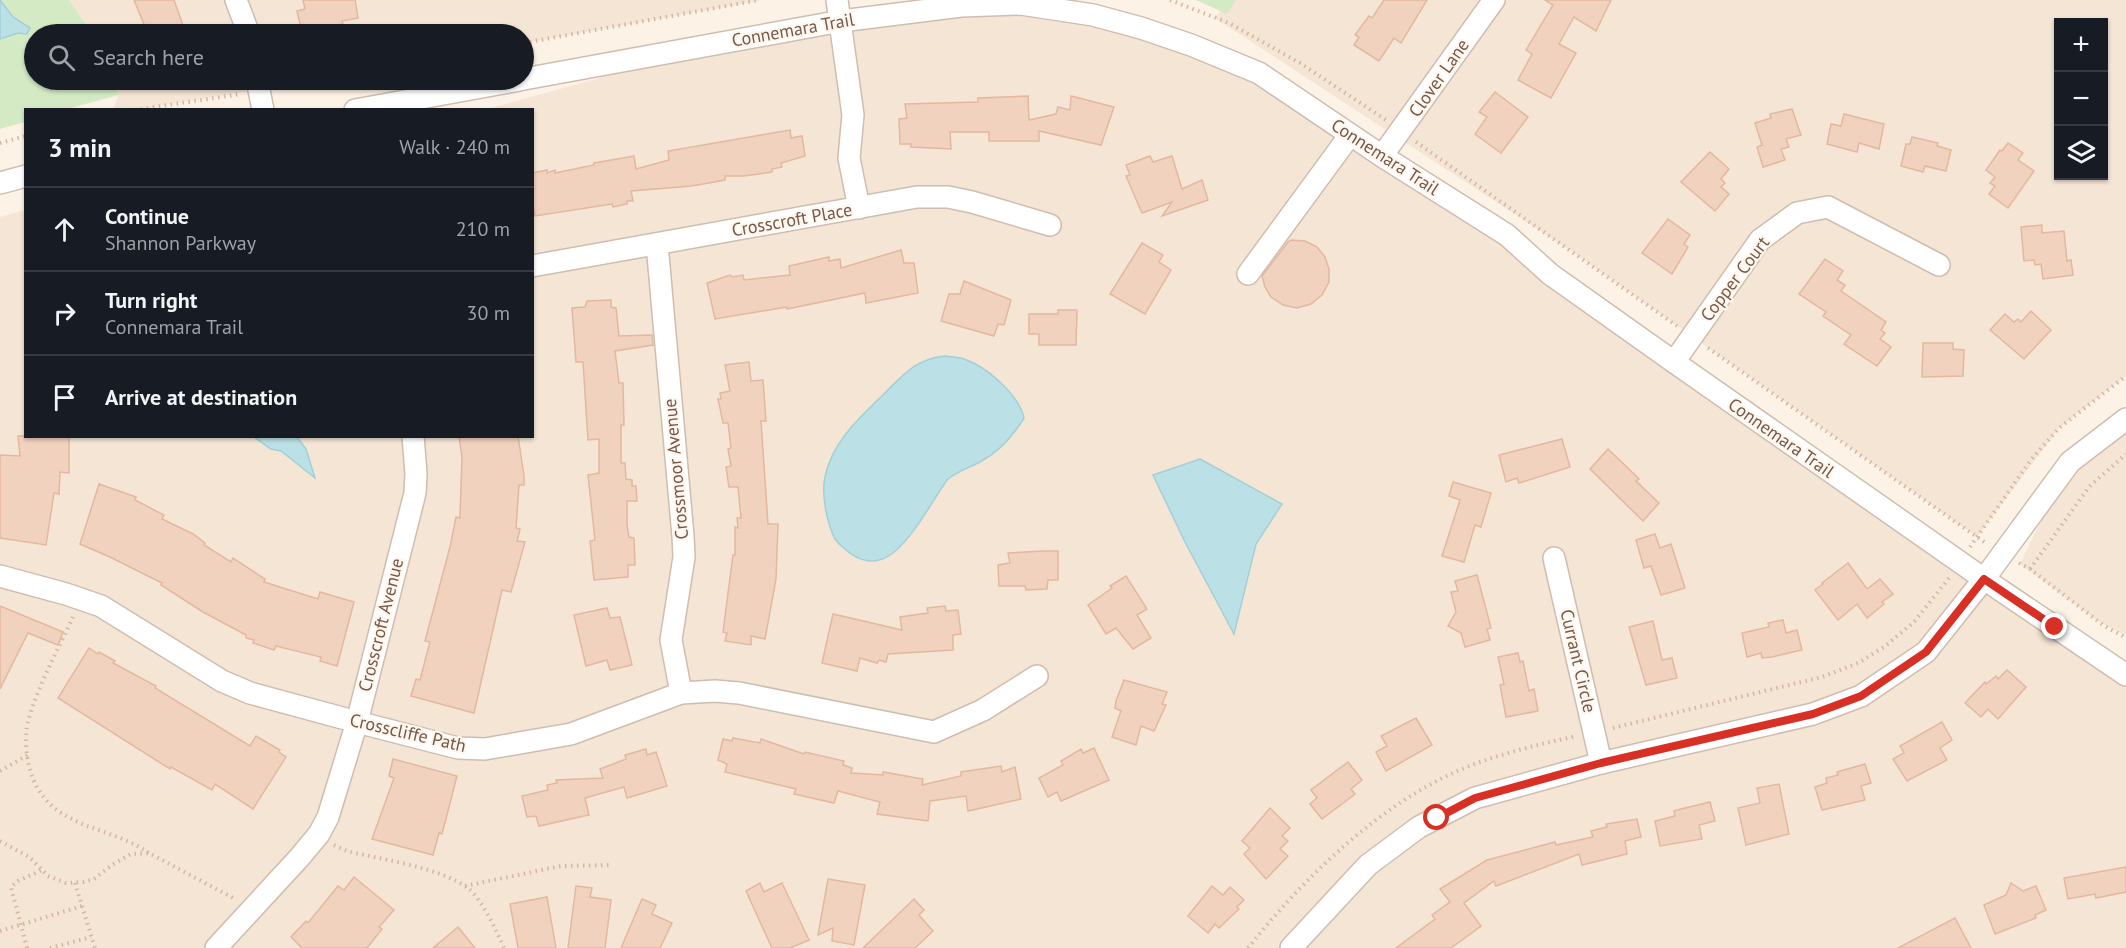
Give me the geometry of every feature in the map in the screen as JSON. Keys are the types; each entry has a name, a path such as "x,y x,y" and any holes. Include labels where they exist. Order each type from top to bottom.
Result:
{"street":[{"path":"236,0 245,24"},
{"path":"837,0 853,115 849,158 859,208"},
{"name":"Clover Lane","path":"1382,156 1494,0"},
{"name":"Connemara Trail","path":"534,77 841,21 961,6 1021,4 1093,15 1191,45 1259,73 1382,156 1507,235 1550,274 1674,363 1959,562 2126,675"},
{"name":"Connemara Trail","path":"367,108 463,90"},
{"path":"1248,274 1350,135"},
{"path":"0,183 24,177"},
{"name":"Crosscroft Place","path":"534,266 917,197 948,197 972,202 1050,225"},
{"name":"Copper Court","path":"1674,363 1760,240 1797,213 1828,207 1939,265"},
{"name":"Crossmoor Avenue","path":"657,244 683,536 684,557 671,640 681,693"},
{"path":"1291,948 1368,865 1419,827 1475,798 1601,763 1813,714 1861,696 1926,652 1984,579 2070,462 2126,419"},
{"name":"Crosscroft Avenue","path":"216,948 317,836 328,817 357,722 415,493 413,438"},
{"name":"Currant Circle","path":"1554,558 1601,763"},
{"name":"Crosscliffe Path","path":"0,576 102,606 237,689 458,748 485,749 571,734 681,693 715,691 739,693 934,732 982,710 1036,676"}],"path":[{"path":"534,41 759,0"},
{"path":"1170,0 1228,23 1300,63 1401,131 2002,555 2030,569 2103,625 2126,638"},
{"path":"150,108 260,93"},
{"path":"0,143 24,136"},
{"path":"1248,948 1316,873 1355,836 1394,806 1434,783 1478,763 1535,745 1700,708 1822,677 1858,663 1884,647 1914,622 1943,587 2030,460 2059,428 2126,376"},
{"path":"2030,569 2089,487 2126,454"},
{"path":"74,616 42,685 26,735 33,780 44,800 77,822 136,844 238,901"},
{"path":"0,771 28,755"},
{"path":"317,836 346,851 437,873 470,890 494,926 504,948"},
{"path":"0,841 29,857 55,880 66,883 94,879 112,864 131,854 149,853"},
{"path":"464,887 561,866 611,865"},
{"path":"27,948 11,887 18,881 42,870"},
{"path":"75,883 95,948"},
{"path":"0,931 82,906"},
{"path":"50,948 91,937"}],"shaded area":[{"path":"69,0 763,0 534,41 534,24 85,24"},
{"path":"1228,0 2126,0 2126,376 2059,428 1977,537 1571,251 1215,18"},
{"path":"958,6 1093,15 1259,73 2126,674 2126,948 0,948 0,217 24,210 24,438 534,438 534,108 491,108 746,38"},
{"path":"117,90 255,90 147,108 113,108 119,94"},
{"path":"2126,419 2126,636 2096,620 2020,564 2070,462"}],"green space":[{"path":"0,0 69,0 85,24 24,24 24,90 117,90 119,95 71,108 24,108 24,122 0,129"},
{"path":"1196,0 1236,0 1227,14"}],"water":[{"path":"0,0 13,17 24,24 24,34 18,33 0,39"},
{"path":"945,356 964,359 991,375 1016,400 1024,418 1010,437 993,453 947,480 915,528 893,553 874,561 856,557 835,539 825,508 825,477 834,452 840,441 866,411 911,368 926,360"},
{"path":"255,438 298,438 306,449 315,478 281,451 271,449"},
{"path":"1200,459 1282,504 1256,544 1234,634 1185,542 1153,475"}],"building":[{"path":"134,0 174,0 182,24 144,24"},
{"path":"303,0 355,0 358,18 342,21 343,24 300,24 297,11 305,9"},
{"path":"1384,0 1427,0 1401,43 1394,38 1379,61 1354,45 1359,37 1355,35 1369,16 1372,18"},
{"path":"1545,0 1611,0 1596,31 1574,17 1559,44 1576,53 1551,98 1518,80 1532,54 1526,50 1553,5"},
{"path":"1495,92 1528,117 1501,153 1475,134 1487,117 1479,112"},
{"path":"1028,96 1029,120 1056,114 1058,107 1070,110 1071,96 1114,107 1101,145 1039,131 1039,141 989,141 989,132 950,132 951,149 911,147 911,144 900,144 899,119 907,118 905,104 978,102 978,98"},
{"path":"1792,109 1801,135 1786,139 1789,147 1781,149 1785,160 1763,167 1757,147 1762,145 1755,123 1771,118 1770,114"},
{"path":"1844,114 1884,124 1879,149 1859,143 1857,152 1827,144 1831,124 1841,126"},
{"path":"790,130 791,138 802,136 805,156 781,163 782,167 772,169 772,172 725,176 725,180 692,186 631,191 633,201 627,201 627,204 613,207 612,204 535,216 534,173 547,170 547,173 555,170 555,173 634,156 636,169 669,160 668,151"},
{"path":"1912,137 1938,143 1937,146 1951,150 1946,171 1925,166 1923,172 1901,166 1906,144 1910,144"},
{"path":"2008,143 2023,153 2018,160 2034,171 2008,208 1989,194 1995,186 1990,183 1995,177 1986,170"},
{"path":"1710,152 1729,169 1721,179 1725,183 1721,187 1729,194 1715,211 1681,182"},
{"path":"1150,156 1153,162 1172,156 1182,189 1202,180 1208,200 1162,216 1172,202 1142,213 1126,176 1130,175 1126,165"},
{"path":"1668,219 1690,235 1684,244 1688,247 1672,274 1642,253"},
{"path":"2042,225 2042,233 2064,231 2067,261 2071,260 2073,275 2043,279 2041,264 2035,265 2034,260 2024,261 2021,227"},
{"path":"1291,240 1305,241 1317,247 1325,257 1329,269 1329,282 1322,295 1311,304 1297,308 1283,305 1271,297 1262,276"},
{"path":"1142,243 1163,255 1159,262 1171,270 1145,314 1110,294"},
{"path":"901,250 904,263 914,263 918,293 866,303 865,293 787,309 787,307 715,319 707,283 730,275 732,277 743,275 744,280 790,275 789,266 829,257 829,261 840,259 841,268"},
{"path":"1825,259 1843,271 1837,280 1845,285 1841,291 1886,322 1881,330 1885,333 1880,339 1891,347 1877,366 1844,344 1851,335 1823,316 1826,312 1799,294"},
{"path":"964,281 1011,300 1004,325 998,324 994,336 941,321 949,294 960,294"},
{"path":"611,300 611,307 616,308 619,336 652,335 653,345 615,351 619,383 623,383 624,425 621,425 621,463 625,463 626,479 632,480 632,486 636,486 637,501 627,501 627,525 629,537 634,538 635,565 628,565 628,577 594,580 590,541 595,540 588,475 599,473 599,439 588,440 583,362 576,362 572,308 585,307 587,301"},
{"path":"1058,310 1077,310 1076,345 1039,345 1039,334 1029,334 1029,314 1058,314"},
{"path":"2031,311 2051,330 2024,359 1990,330 2005,314 2014,322 2018,319 2021,322"},
{"path":"1923,343 1953,343 1953,349 1964,350 1963,376 1922,377"},
{"path":"749,362 751,381 763,380 766,421 761,421 768,524 778,524 776,579 765,639 751,636 751,645 725,641 727,633 723,632 733,555 735,555 735,527 738,528 737,518 741,518 738,487 729,487 726,467 731,466 728,449 731,448 728,423 723,423 718,399 721,399 720,393 730,391 725,365"},
{"path":"18,436 69,438 69,473 60,472 59,494 54,493 46,545 0,538 0,455 20,456"},
{"path":"459,438 518,438 524,476 524,485 519,485 516,528 520,529 517,541 525,542 511,592 502,590 474,713 411,696 416,679 420,680 430,642 425,641 456,517 460,518 462,457"},
{"path":"1562,439 1570,467 1519,483 1517,478 1506,482 1499,455"},
{"path":"1608,449 1639,479 1636,481 1659,503 1643,521 1590,469"},
{"path":"1453,482 1491,493 1481,527 1475,525 1464,562 1442,556 1460,500 1449,496"},
{"path":"99,484 136,497 135,500 164,515 162,519 193,534 205,543 204,545 231,562 233,558 265,579 264,582 318,599 320,592 354,602 337,666 320,661 321,657 276,646 274,650 253,643 254,640 246,638 246,635 203,612 161,585 162,583 80,544"},
{"path":"1655,534 1660,548 1671,544 1685,588 1661,595 1651,566 1644,568 1636,540"},
{"path":"1058,551 1058,580 1048,580 1047,589 1026,590 1025,586 999,586 998,565 1010,563 1008,553"},
{"path":"1848,563 1867,589 1880,579 1893,594 1867,618 1857,604 1838,620 1815,590"},
{"path":"1477,575 1491,628 1487,629 1490,640 1465,647 1461,633 1448,626 1456,612 1451,592 1458,591 1455,581"},
{"path":"1126,576 1147,609 1137,615 1151,638 1133,649 1116,628 1106,634 1088,605"},
{"path":"0,606 63,632 58,645 28,633 0,689"},
{"path":"945,606 946,611 958,610 961,634 953,635 953,650 888,654 886,662 879,660 877,663 860,658 857,671 822,663 833,614 902,630 900,617 928,613 927,608"},
{"path":"607,608 610,618 620,617 632,665 610,670 607,660 586,666 574,615"},
{"path":"1783,620 1786,633 1797,630 1802,650 1772,657 1762,658 1761,653 1747,657 1742,633 1769,627 1768,623"},
{"path":"1653,621 1662,660 1672,658 1677,678 1646,685 1629,627"},
{"path":"89,648 115,661 113,663 156,686 155,688 250,746 256,736 280,750 279,752 286,757 253,809 215,784 212,790 171,767 170,769 58,698"},
{"path":"1518,653 1520,662 1523,661 1529,691 1534,689 1538,711 1506,717 1500,685 1504,684 1498,657"},
{"path":"2007,670 2026,687 1998,719 1988,709 1981,717 1965,703 1985,682 1986,684 1996,676 1998,679"},
{"path":"1124,680 1167,692 1162,704 1166,705 1154,731 1141,726 1136,745 1112,737 1121,711 1115,708 1116,701"},
{"path":"1416,718 1432,745 1386,771 1376,752 1387,746 1381,736"},
{"path":"1942,722 1952,740 1940,748 1947,760 1907,781 1893,759 1904,753 1900,746"},
{"path":"733,738 760,743 761,739 804,754 805,752 844,761 843,765 852,768 851,773 883,775 883,772 923,779 922,785 961,776 961,772 1001,766 1002,772 1015,767 1021,799 968,811 966,796 930,801 928,821 877,814 880,802 838,791 834,803 794,794 796,789 725,772 727,764 718,760 723,739 732,741"},
{"path":"1094,748 1109,780 1061,801 1057,792 1048,797 1039,778 1063,765 1061,761 1081,749 1083,753"},
{"path":"646,749 647,755 656,752 667,786 627,798 624,787 585,798 589,815 539,826 536,816 527,817 522,796 548,790 547,785 557,783 556,780 603,778 600,769 626,759 625,755"},
{"path":"393,759 457,776 442,834 439,833 433,855 372,839 394,778 389,776"},
{"path":"1348,762 1362,780 1351,789 1355,794 1322,819 1310,804 1317,798 1311,790"},
{"path":"1865,764 1871,783 1861,786 1865,800 1822,810 1815,787 1827,783 1826,778 1838,775 1837,772"},
{"path":"1779,784 1789,834 1746,845 1738,808 1760,803 1757,788"},
{"path":"1710,802 1715,821 1699,825 1702,839 1660,846 1655,821 1675,816 1674,811"},
{"path":"1270,808 1290,828 1282,836 1288,841 1280,849 1288,856 1266,879 1244,854 1250,848 1242,841"},
{"path":"1637,819 1641,837 1625,841 1627,854 1582,865 1579,854 1496,886 1494,881 1464,903 1481,926 1451,948 1396,948 1435,919 1432,915 1450,902 1440,889 1487,860 1555,842 1556,845 1593,837 1591,831 1607,827 1606,824"},
{"path":"2126,867 2126,892 2096,898 2095,894 2068,899 2064,878"},
{"path":"354,877 394,910 379,927 382,929 367,948 302,948 291,937 306,921 308,923 338,886 344,890"},
{"path":"828,879 865,885 854,945 832,941 833,928 818,935"},
{"path":"760,883 764,892 782,883 809,940 790,948 772,948 746,891"},
{"path":"2011,883 2023,891 2036,886 2046,910 2035,915 2036,918 1995,934 1984,905 2006,895"},
{"path":"576,886 592,888 590,897 611,900 605,948 568,948"},
{"path":"1212,886 1223,895 1230,887 1244,900 1237,907 1239,909 1219,928 1215,924 1208,933 1188,916"},
{"path":"547,897 556,948 518,948 510,904"},
{"path":"642,899 656,905 652,914 672,923 660,948 621,948"},
{"path":"914,899 924,910 919,915 933,931 915,948 863,948"},
{"path":"1955,918 1971,948 1898,948"},
{"path":"458,927 475,948 433,948"}],"route":[{"path":"1437,818 1475,798 1601,763 1813,714 1861,696 1926,652 1984,579 2055,627"}]}
